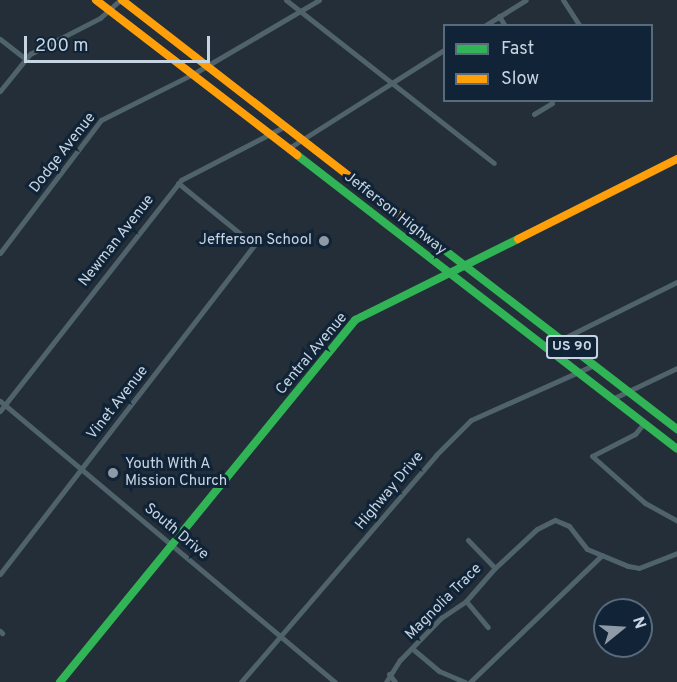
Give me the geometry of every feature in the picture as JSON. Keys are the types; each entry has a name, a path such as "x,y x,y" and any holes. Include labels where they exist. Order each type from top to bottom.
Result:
{"main road":[{"name":"Jefferson Highway","path":"96,0 677,449"},
{"name":"Jefferson Highway","path":"121,0 677,429"},
{"name":"Central Avenue","path":"60,682 355,320 677,159"}],"street":[{"path":"0,91 26,59 100,18 121,0"},
{"path":"286,0 494,163"},
{"name":"Dodge Avenue","path":"0,253 101,120 193,74 206,64 319,0"},
{"path":"487,24 526,0"},
{"path":"563,0 579,24"},
{"path":"499,16 504,24"},
{"path":"0,39 26,59"},
{"path":"289,148 443,51"},
{"path":"534,114 552,102"},
{"name":"Newman Avenue","path":"0,411 2,403 178,183 285,126"},
{"name":"Vinet Avenue","path":"0,574 254,245 178,183"},
{"path":"546,348 561,338 677,282"},
{"name":"Highway Drive","path":"241,682 283,636 436,455 471,420 579,373 594,364"},
{"path":"612,399 677,368"},
{"name":"South Drive","path":"2,403 84,468 335,682"},
{"path":"644,423 635,434 592,456 645,502 677,520"},
{"path":"495,568 537,529 555,520 569,526 587,549 639,568 677,554"},
{"name":"Magnolia Trace","path":"386,682 389,674 414,650 441,618 466,601 495,568 468,540"},
{"path":"470,682 602,555"},
{"path":"466,601 489,627"},
{"path":"414,650 439,671 465,682"},
{"path":"389,674 395,682"}],"traffic: fast":[{"path":"297,155 677,449"},
{"path":"60,682 355,320 518,239"},
{"path":"438,245 677,429"}],"traffic: slow":[{"path":"96,0 297,155"},
{"path":"122,0 438,245"},
{"path":"518,239 677,159"}],"place":[{"name":"Jefferson School","path":"324,241"},
{"name":"Youth With A Mission Church","path":"113,473"}]}
